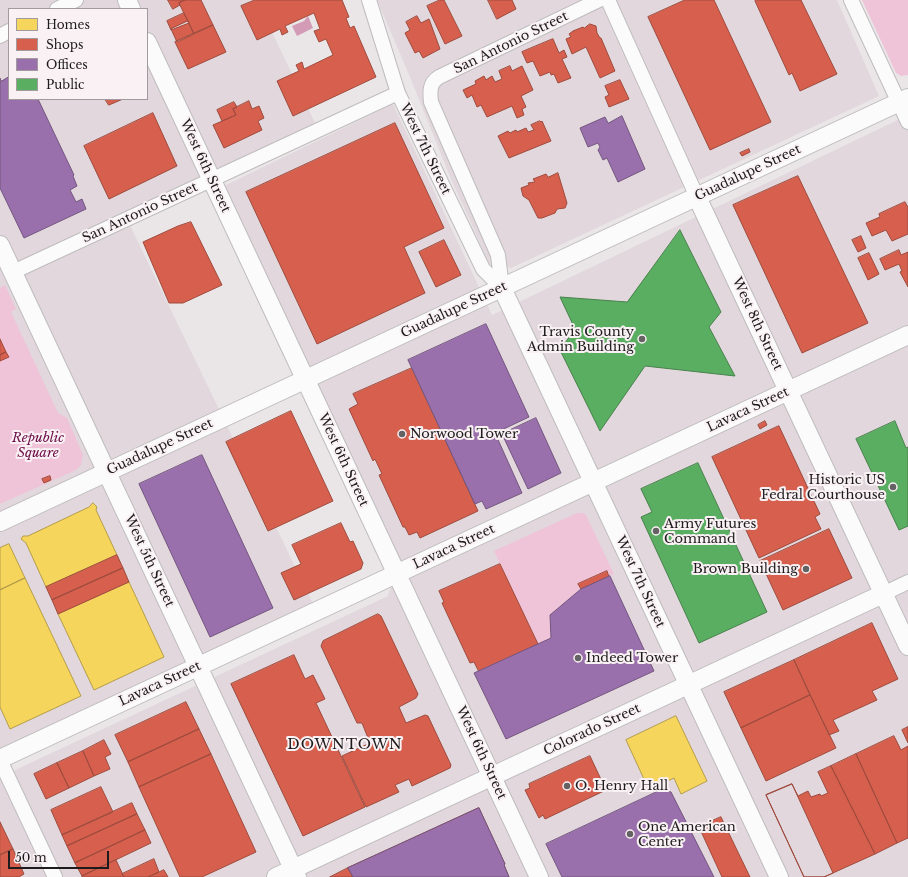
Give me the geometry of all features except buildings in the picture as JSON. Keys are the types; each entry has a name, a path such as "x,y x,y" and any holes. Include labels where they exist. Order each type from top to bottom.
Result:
{"main road":[{"name":"West 6th Street","path":"148,44 539,877"},
{"name":"Guadalupe Street","path":"0,522 904,100"},
{"name":"West 8th Street","path":"697,197 908,646"},
{"name":"West 5th Street","path":"0,245 7,266 107,472 296,873"},
{"name":"West 7th Street","path":"502,288 779,877"},
{"name":"Lavaca Street","path":"0,760 908,335"},
{"name":"Colorado Street","path":"276,877 296,873 492,776 883,594"}],"street":[{"path":"59,8 76,0"},
{"name":"West 7th Street","path":"369,0 398,93 483,269 502,288"},
{"name":"San Antonio Street","path":"430,91 436,79 598,0"},
{"name":"West 8th Street","path":"608,0 697,197"},
{"path":"851,0 904,100 908,122"},
{"name":"West 7th Street","path":"430,91 432,102 498,255 502,288"},
{"name":"San Antonio Street","path":"7,266 212,180 398,93"},
{"name":"Colorado Street","path":"883,594 908,582"},
{"path":"0,760 55,877"}],"shaded area":[{"path":"0,0 257,0 316,125 126,217 318,614 0,763"},
{"path":"377,0 837,0 879,96 511,268 489,263 451,179"},
{"path":"308,16 313,28 297,36 292,26 304,21"},
{"path":"393,104 492,315 908,115 908,877 0,877 0,777 388,596 399,561 222,187"}],"green space":[{"path":"862,0 908,0 908,75 901,76 896,73"},
{"name":"Republic Square","path":"5,285 16,309 11,312 58,413 67,418 83,455 81,465 76,470 0,504 0,288"},
{"path":"577,513 583,513 586,515 614,574 581,589 550,615 551,638 538,644 494,551"}],"place":[{"name":"Travis County Admin Building","path":"642,339"},
{"name":"Norwood Tower","path":"402,434"},
{"name":"Historic US Fedral Courthouse","path":"893,487"},
{"name":"Army Futures Command","path":"656,531"},
{"name":"Brown Building","path":"806,569"},
{"name":"Indeed Tower","path":"578,658"},
{"name":"O. Henry Hall","path":"567,786"},
{"name":"One American Center","path":"630,834"}],"district":[{"name":"DOWNTOWN","path":"345,745"}]}
